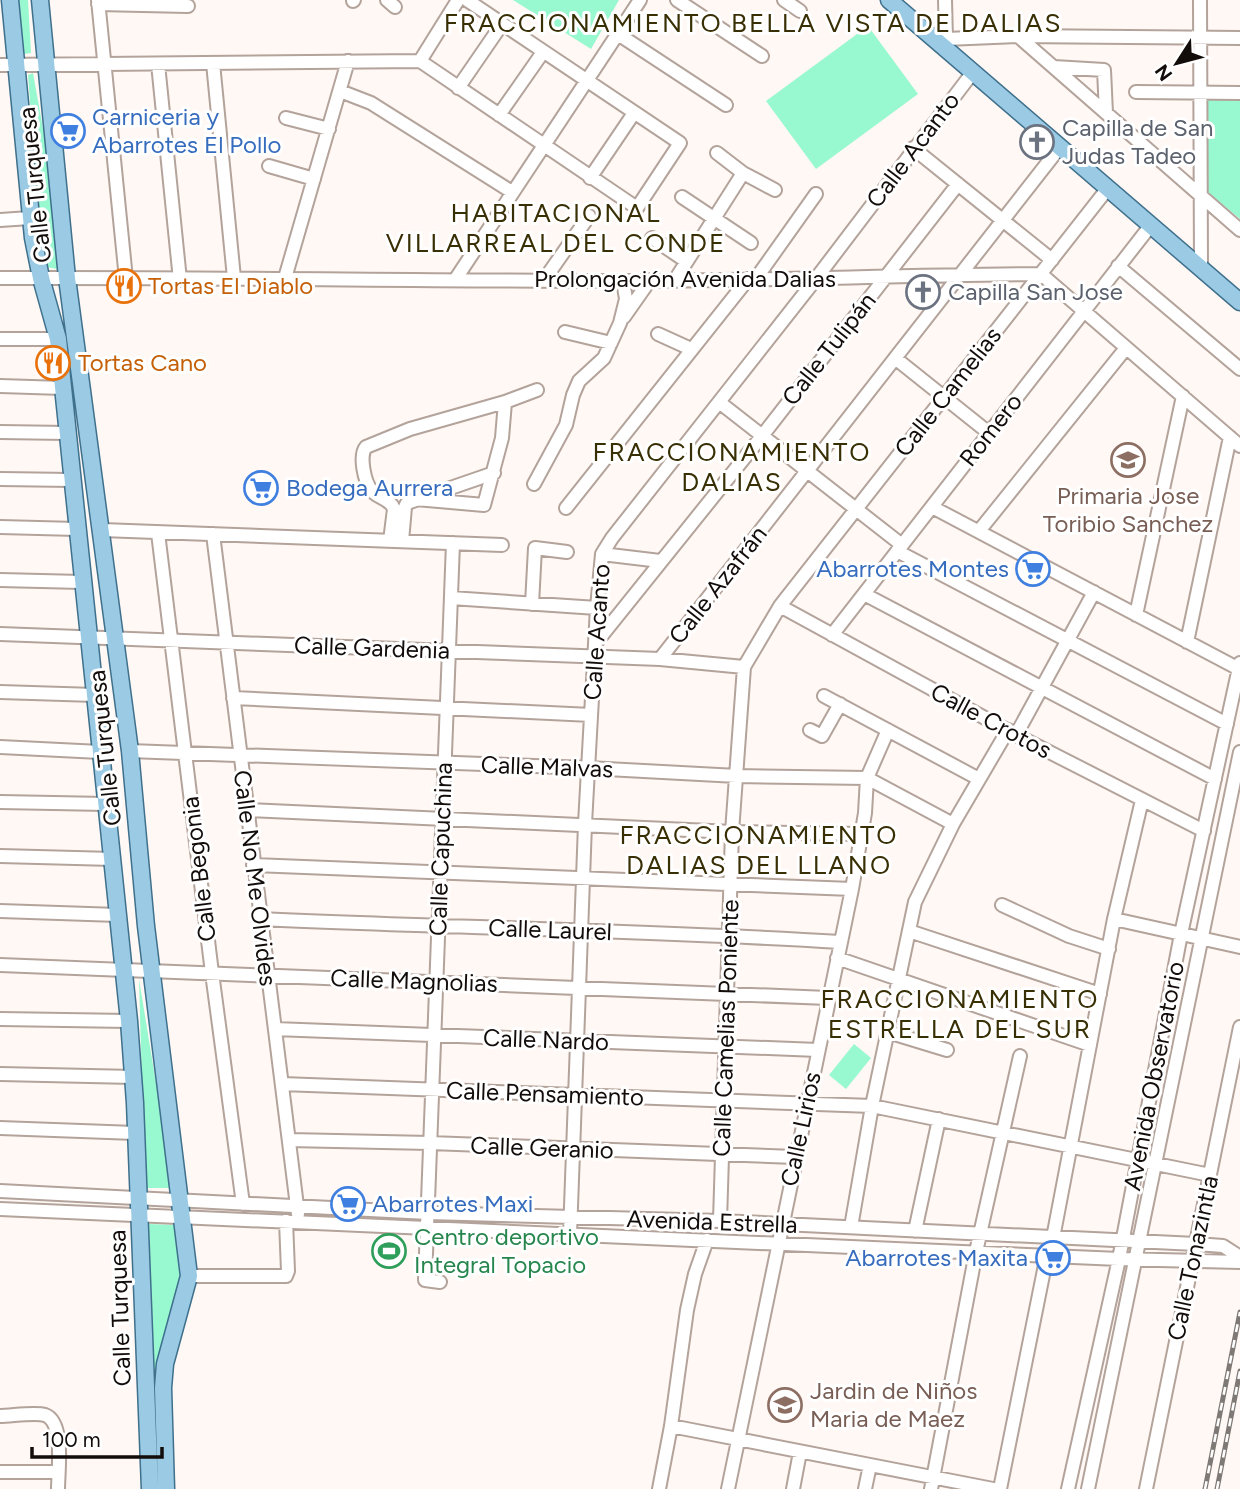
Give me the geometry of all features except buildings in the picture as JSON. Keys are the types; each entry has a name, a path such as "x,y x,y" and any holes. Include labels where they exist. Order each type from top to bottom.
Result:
{"main road":[{"name":"Calle Turquesa","path":"40,0 67,278 130,751 152,971 189,1276 165,1364 163,1388 166,1489"},
{"path":"889,0 943,42 973,72 1240,302"},
{"name":"Calle Turquesa","path":"7,2 17,65 30,218 41,278 58,339 129,1021 134,1077 150,1489"}],"street":[{"path":"420,61 458,0"},
{"path":"0,65 420,61 637,208 680,143 467,0"},
{"path":"455,279 640,0"},
{"path":"677,0 762,56"},
{"path":"784,0 800,11"},
{"path":"945,0 943,42 1018,36 1240,38"},
{"path":"1200,0 1201,268"},
{"path":"126,279 98,2 188,6"},
{"path":"458,88 502,24"},
{"path":"618,34 726,105"},
{"path":"1018,36 1240,230"},
{"path":"499,115 543,52"},
{"path":"285,278 348,61"},
{"path":"213,63 234,278"},
{"path":"158,64 180,279"},
{"path":"1054,67 1104,70 1106,113"},
{"name":"Calle Acanto","path":"570,1234 585,824 602,555 612,538 815,280 973,72"},
{"path":"340,91 370,103 512,192"},
{"path":"1136,92 1240,93"},
{"path":"590,178 634,113"},
{"path":"286,118 329,129"},
{"name":"Calle Azafrán","path":"660,659 1060,147"},
{"path":"913,148 1052,260"},
{"path":"717,153 743,173 775,190"},
{"path":"270,166 314,179"},
{"path":"675,280 743,173"},
{"name":"Calle Tulipán","path":"594,651 660,561 762,436 958,184"},
{"name":"Calle Camelias","path":"744,667 780,606 1108,188"},
{"path":"566,508 691,349 752,279 816,194"},
{"path":"682,197 751,243"},
{"path":"544,280 589,216"},
{"path":"0,220 30,218"},
{"name":"Romero","path":"832,635 1151,225"},
{"path":"652,238 686,261"},
{"path":"1118,266 1240,369"},
{"path":"1041,274 1235,441 1187,642"},
{"name":"Prolongación Avenida Dalias","path":"0,278 622,281 815,280 885,276 1041,274"},
{"path":"620,323 650,280"},
{"path":"534,485 566,425 579,381 599,365 620,323 626,299 622,281"},
{"path":"565,332 611,343"},
{"path":"658,334 691,349"},
{"path":"0,339 58,339"},
{"path":"979,531 1126,348"},
{"path":"895,358 989,433"},
{"path":"0,386 63,388"},
{"path":"396,541 394,509 392,504 372,491 362,451 411,429 537,390"},
{"path":"1136,615 1182,396"},
{"path":"416,499 484,505 502,438 505,402"},
{"path":"719,402 856,509 900,548 1227,724"},
{"path":"0,432 67,433"},
{"path":"396,541 405,507 416,499 494,472"},
{"path":"0,478 72,480"},
{"path":"932,506 1187,642 1239,666"},
{"path":"0,527 77,529"},
{"path":"102,530 502,545"},
{"name":"Calle Begonia","path":"158,533 243,1204"},
{"name":"Calle No Me Olvides","path":"189,1276 286,1276 292,1221 297,1206 213,534"},
{"name":"Calle Capuchina","path":"440,1282 425,1280 453,543"},
{"path":"532,604 536,548 567,552"},
{"path":"602,555 660,561"},
{"path":"0,580 82,582"},
{"path":"851,1227 872,1106 915,902 953,824 979,779 1041,687 1094,592"},
{"path":"864,594 1215,779"},
{"path":"451,598 597,608"},
{"name":"Calle Crotos","path":"780,606 1012,733 1204,831"},
{"name":"Calle Gardenia","path":"0,634 449,651 594,651 744,667"},
{"name":"Avenida Observatorio","path":"1068,1489 1119,1259 1181,934 1239,666"},
{"name":"Calle Camelias Poniente","path":"720,1221 732,832 744,667"},
{"path":"0,692 95,695"},
{"path":"824,696 979,779"},
{"path":"233,698 591,715"},
{"path":"810,730 822,736 839,704"},
{"name":"Calle Lirios","path":"727,1489 852,889 865,813 867,778 888,730"},
{"path":"0,747 100,751"},
{"path":"1221,750 1240,753"},
{"name":"Calle Malvas","path":"130,751 737,776 867,778 953,824"},
{"name":"Avenida Observatorio","path":"1088,1489 1240,753"},
{"path":"1053,1238 1114,919 1142,800"},
{"path":"0,802 106,804"},
{"path":"247,810 732,832 861,834"},
{"path":"1199,852 1218,855"},
{"path":"0,856 113,859"},
{"path":"253,865 852,889"},
{"path":"1002,905 1069,936 1109,949"},
{"path":"0,911 118,915"},
{"name":"Calle Laurel","path":"260,919 729,935 840,942"},
{"path":"1114,919 1240,947"},
{"path":"909,931 1100,994"},
{"path":"837,958 1090,1045"},
{"name":"Calle Magnolias","path":"0,965 828,998"},
{"path":"0,1019 129,1021"},
{"name":"Calle Tonazintla","path":"1146,1489 1240,1027"},
{"name":"Calle Nardo","path":"275,1029 818,1050"},
{"path":"888,1032 947,1050"},
{"path":"932,1483 976,1252 1020,1056"},
{"path":"0,1074 134,1077"},
{"name":"Calle Pensamiento","path":"282,1084 872,1106 1210,1175"},
{"path":"915,1231 939,1119"},
{"path":"0,1128 135,1133"},
{"name":"Calle Geranio","path":"289,1140 795,1157"},
{"path":"139,1207 1,1191 1,1209 181,1209"},
{"name":"Avenida Estrella","path":"181,1209 243,1204 851,1227 1223,1246 1240,1259"},
{"name":"Avenida Estrella","path":"181,1209 292,1221 1119,1259 1240,1259"},
{"path":"659,1489 671,1426 687,1310 695,1274 707,1240"},
{"path":"1000,1489 1047,1255"},
{"path":"0,1416 46,1416 53,1421 58,1430 58,1489"},
{"path":"671,1426 870,1465 932,1483 993,1489"},
{"path":"793,1489 800,1452"},
{"path":"865,1489 870,1465"},
{"path":"0,1472 58,1472"}],"green space":[{"path":"16,0 28,0 31,53 24,54"},
{"path":"513,0 619,0 591,49"},
{"path":"868,26 918,94 816,169 766,101"},
{"path":"33,73 63,270 46,267 28,148 33,141 28,75"},
{"path":"1240,98 1240,219 1205,190 1202,99"},
{"path":"139,979 173,1188 145,1188"},
{"path":"854,1044 871,1058 846,1089 829,1075"},
{"path":"147,1224 180,1225 184,1259 159,1489 156,1489"}],"railway":[{"path":"1205,1489 1240,1312"},
{"path":"1217,1489 1240,1371"}],"place":[{"name":"Carniceria y Abarrotes El Pollo","path":"68,131"},
{"name":"Capilla de San Judas Tadeo","path":"1037,142"},
{"name":"Tortas El Diablo","path":"124,286"},
{"name":"Capilla San Jose","path":"923,292"},
{"name":"Tortas Cano","path":"53,363"},
{"name":"Primaria Jose Toribio Sanchez","path":"1128,460"},
{"name":"Bodega Aurrera","path":"261,488"},
{"name":"Abarrotes Montes","path":"1033,569"},
{"name":"Abarrotes Maxi","path":"348,1204"},
{"name":"Centro deportivo Integral Topacio","path":"389,1251"},
{"name":"Abarrotes Maxita","path":"1053,1258"},
{"name":"Jardin de Niños Maria de Maez","path":"785,1405"}],"district":[{"name":"FRACCIONAMIENTO BELLA VISTA DE DALIAS","path":"753,23"},
{"name":"HABITACIONAL VILLARREAL DEL CONDE","path":"556,228"},
{"name":"FRACCIONAMIENTO DALIAS","path":"732,467"},
{"name":"FRACCIONAMIENTO DALIAS DEL LLANO","path":"759,850"},
{"name":"FRACCIONAMIENTO ESTRELLA DEL SUR","path":"960,1014"}]}
